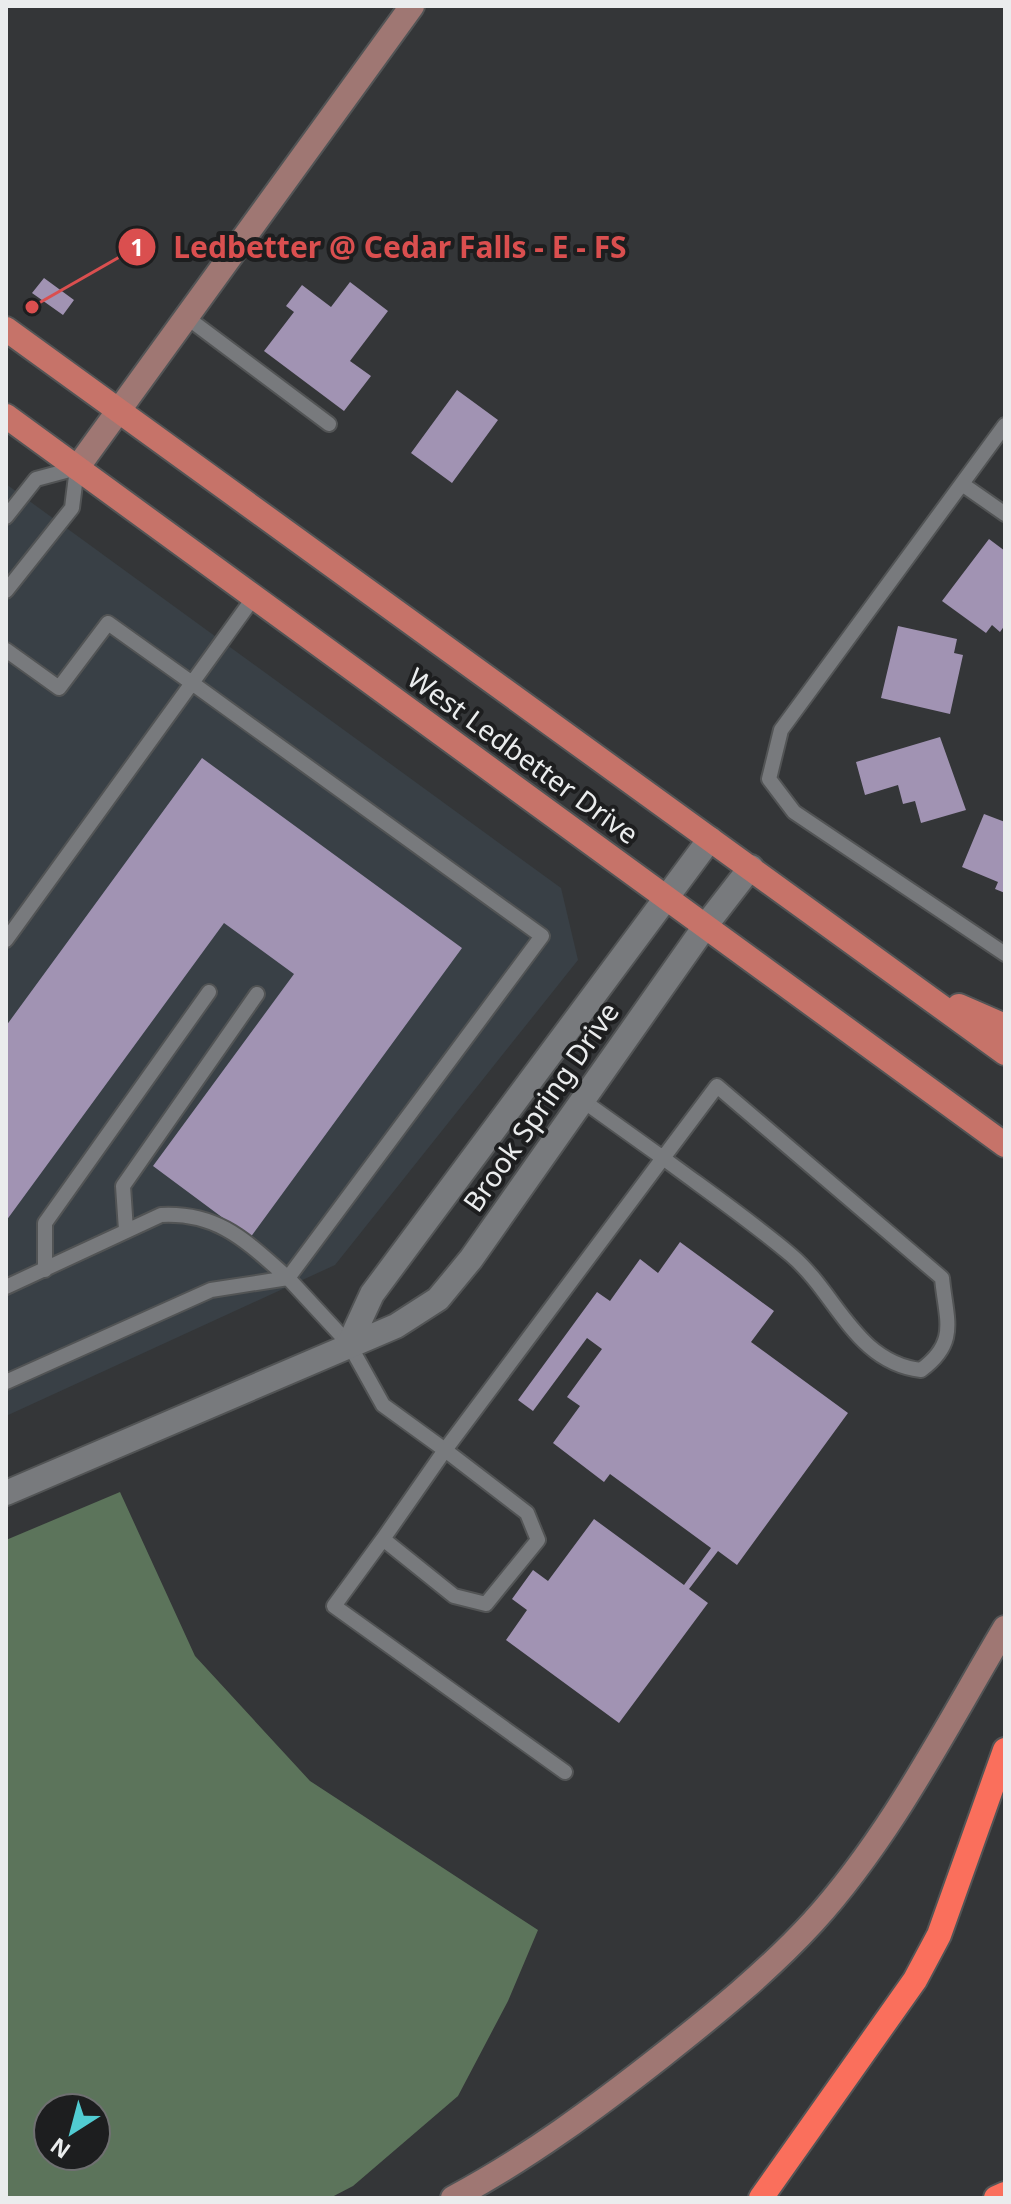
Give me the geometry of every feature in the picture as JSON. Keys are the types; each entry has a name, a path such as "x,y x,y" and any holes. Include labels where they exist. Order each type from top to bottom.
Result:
{"highway":[{"path":"761,2198 915,1980 939,1935 1005,1750"},
{"path":"996,2198 1005,2194"}],"main road":[{"path":"77,468 412,6"},
{"name":"West Ledbetter Drive","path":"6,329 1005,1053"},
{"name":"West Ledbetter Drive","path":"6,416 1005,1145"},
{"path":"918,988 1005,1026"},
{"path":"958,1110 1005,1159"},
{"path":"453,2198 489,2179 600,2104 723,2007 813,1922 885,1829 1005,1628"}],"street":[{"name":"Brook Spring Drive","path":"349,1344 372,1294 710,839"},
{"name":"Brook Spring Drive","path":"6,1493 396,1326 438,1299 471,1259 706,925 751,867"}],"lane":[{"path":"185,316 329,424"},
{"path":"1005,425 781,730 769,779 794,812 1005,954"},
{"path":"6,517 36,479 77,468 72,508 6,591"},
{"path":"962,484 1005,514"},
{"path":"6,940 254,597"},
{"path":"6,650 59,688 108,623 542,936 288,1278 211,1290 6,1382"},
{"path":"45,1270 45,1223 209,992"},
{"path":"126,1230 123,1186 257,994"},
{"path":"565,1772 334,1606 445,1450 663,1158 717,1086 942,1278 947,1343 936,1359 921,1370 902,1368 867,1348 794,1257 663,1158 582,1100"},
{"path":"6,1287 161,1215 186,1213 213,1221 241,1237 288,1278 349,1344 383,1405 527,1513 538,1540 486,1604 454,1596 383,1539"}],"shaded area":[{"path":"6,484 561,888 578,960 335,1265 6,1416"}],"green space":[{"path":"120,1492 195,1656 310,1781 538,1930 508,2001 458,2096 353,2186 330,2198 6,2198 6,1540"}],"building":[{"path":"44,278 74,300 63,315 32,293"},
{"path":"350,282 388,311 350,361 371,376 344,411 264,351 294,312 286,306 302,285 331,307"},
{"path":"457,390 498,420 452,483 411,453"},
{"path":"989,539 1005,551 1005,625 1000,632 992,625 986,633 942,601"},
{"path":"898,626 957,639 954,653 963,655 950,714 881,698"},
{"path":"940,737 966,810 921,823 915,801 903,804 898,785 865,795 856,762"},
{"path":"202,758 462,948 250,1238 153,1166 294,974 224,923 6,1221 6,1026"},
{"path":"984,814 1005,822 1005,893 995,889 998,882 962,867"},
{"path":"680,1242 774,1311 751,1342 848,1413 737,1565 718,1551 689,1589 708,1603 619,1723 506,1640 527,1610 512,1599 533,1570 548,1581 594,1519 684,1585 711,1548 610,1474 604,1482 553,1443 580,1406 567,1397 602,1349 587,1338 533,1411 518,1400 597,1292 610,1301 640,1259 658,1273"}],"place":[{"name":"Ledbetter @ Cedar Falls - E - FS","path":"32,307"}]}
